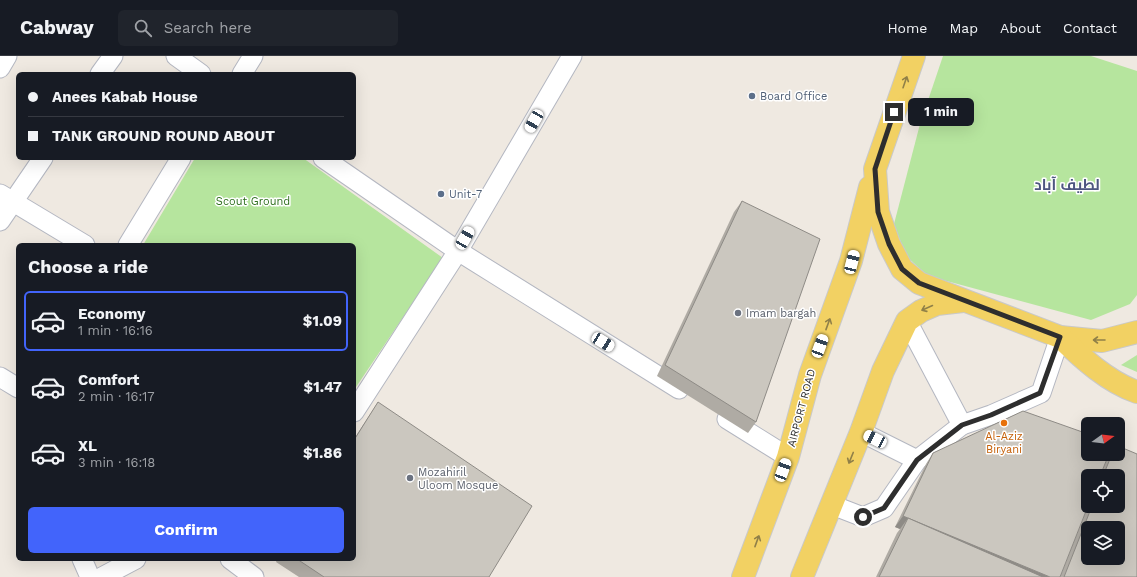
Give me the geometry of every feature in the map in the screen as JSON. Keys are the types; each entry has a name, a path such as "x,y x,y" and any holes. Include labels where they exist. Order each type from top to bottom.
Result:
{"main road":[{"name":"AIRPORT ROAD","path":"743,577 788,458 810,375 852,262 875,169 914,56"},
{"path":"875,169 878,212 889,244 902,269 919,283 1060,337 1102,341 1137,332"},
{"path":"802,577 861,432 883,371 906,321 921,311 938,304 964,300"},
{"path":"1060,337 1079,355 1100,371 1126,388 1137,392"}],"street":[{"path":"0,68 7,56"},
{"path":"101,72 112,56"},
{"path":"176,56 199,72"},
{"path":"243,72 253,56"},
{"path":"356,409 458,251 572,56"},
{"path":"0,221 7,198 41,160"},
{"path":"129,243 179,160"},
{"path":"326,160 458,251 694,398"},
{"path":"7,198 82,243"},
{"path":"906,321 962,425"},
{"path":"832,505 863,517 884,508 917,460 962,425 991,415 1040,393 1060,337"},
{"path":"0,377 16,387"},
{"path":"714,411 788,458"},
{"path":"861,432 917,460"},
{"path":"83,561 90,577"},
{"path":"102,577 132,561"}],"green space":[{"path":"943,56 1091,56 1137,71 1137,295 1130,304 1091,320 928,276 906,256 894,224 920,124"},
{"name":"Scout Ground","path":"194,160 306,160 443,258 356,387 356,243 144,243"},
{"path":"1137,355 1137,372 1121,365"}],"building":[{"name":"Imam bargah","path":"742,201 820,239 756,422 665,365"},
{"name":"Mozahiril Uloom Mosque","path":"378,402 532,506 489,577 324,577 300,561 356,561 356,437"},
{"path":"1023,411 1081,432 1081,461 1106,461 1103,469 1081,469 1081,513 1085,513 1060,577 1050,577 903,516 933,453"},
{"path":"1125,449 1137,454 1137,577 1064,577 1081,534 1081,565 1125,565 1125,521 1086,521 1089,513 1125,513 1125,469 1106,469 1109,461 1125,461"},
{"path":"908,518 1043,577 879,577"}],"place":[{"name":"Board Office","path":"752,96"},
{"name":"Unit-7","path":"441,194"},
{"name":"Imam bargah","path":"738,313"},
{"name":"Al-Aziz Biryani","path":"1004,423"},
{"name":"Mozahiril Uloom Mosque","path":"410,478"}],"district":[{"name":"لطیف آباد","path":"1067,185"}],"route":[{"path":"863,517 884,508 917,460 962,425 991,415 1040,393 1060,337 919,283 902,269 889,244 878,212 875,169 894,112"}]}
